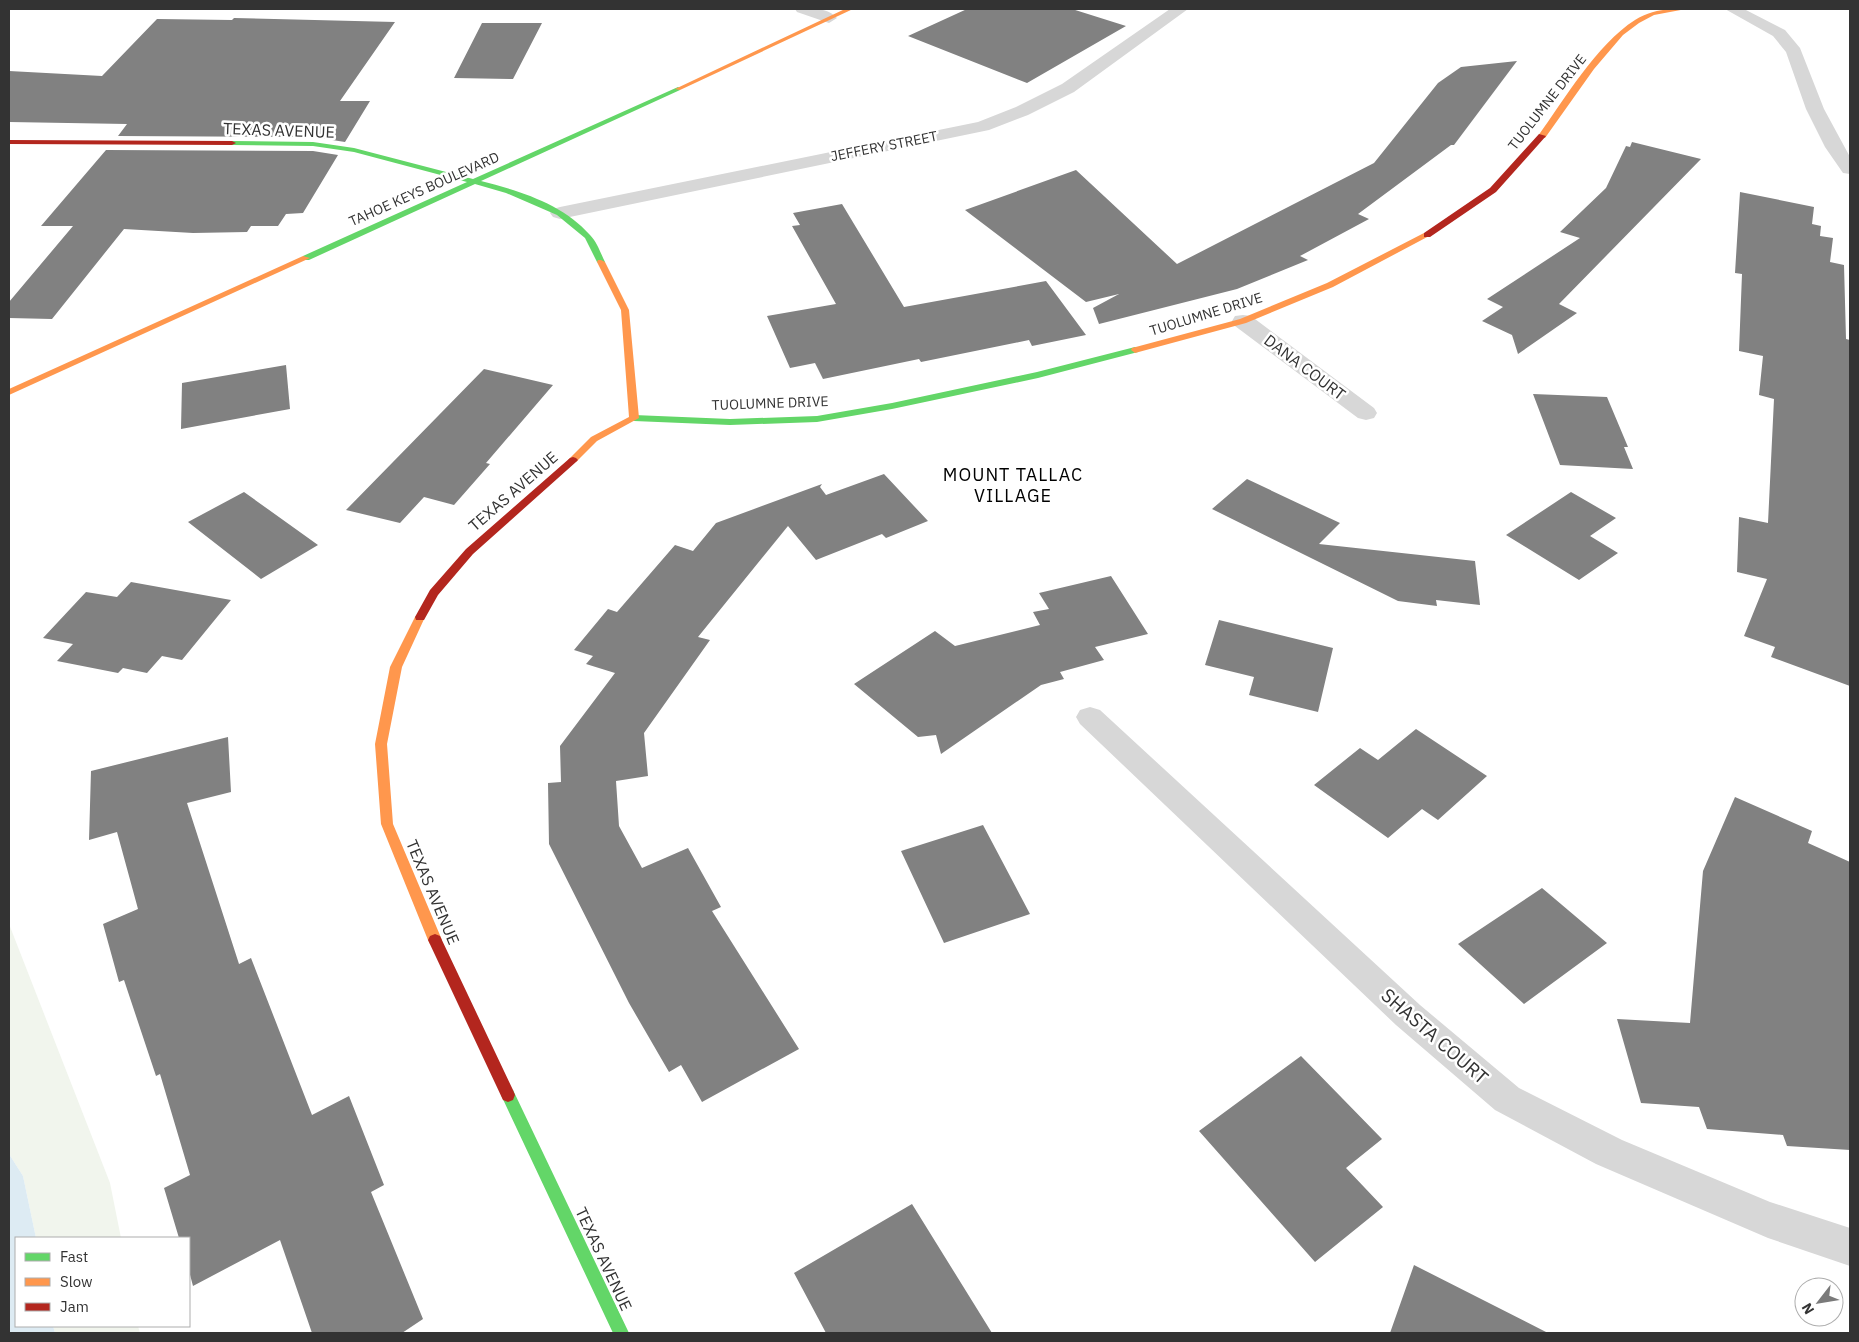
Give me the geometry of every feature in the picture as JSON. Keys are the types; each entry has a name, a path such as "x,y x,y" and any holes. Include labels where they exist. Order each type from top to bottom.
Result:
{"street":[{"path":"803,9 829,18"},
{"name":"TAHOE KEYS BOULEVARD","path":"9,392 476,182 850,9"},
{"name":"JEFFERY STREET","path":"560,213 983,126 1022,111 1068,88 1180,9"},
{"name":"TUOLUMNE DRIVE","path":"634,418 730,422 817,419 892,406 1038,375 1243,321 1330,285 1419,241 1493,190 1534,147 1604,52 1627,29 1652,14 1683,9"},
{"path":"1733,9 1779,33 1794,51 1815,109 1834,146 1850,169"},
{"name":"TEXAS AVENUE","path":"9,142 313,144 354,150 509,191 560,213 588,237 625,310 634,418 594,439 559,474 488,532 448,573 423,611 396,667 381,744 387,824 439,948 621,1333"},
{"name":"DANA COURT","path":"1243,321 1366,413"},
{"name":"SHASTA COURT","path":"1090,716 1408,1015 1507,1099 1618,1156 1768,1220 1850,1247"}],"shaded area":[{"path":"9,924 110,1183 121,1237 36,1237 23,1176 9,1154"},
{"path":"9,1154 23,1176 36,1237 15,1237 15,1327 53,1327 55,1333 9,1333"},
{"path":"53,1327 138,1327 140,1333 55,1333"}],"building":[{"path":"967,9 1072,9 1126,26 1027,83 908,36"},
{"path":"234,18 395,22 340,101 370,101 345,142 313,137 118,136 127,124 9,122 9,71 102,76 157,19 232,20"},
{"path":"482,23 542,23 513,79 454,78"},
{"path":"1517,61 1454,145 1451,145 1358,214 1369,219 1300,256 1308,260 1237,289 1099,324 1093,308 1119,294 1086,302 965,210 1076,170 1177,264 1374,163 1438,83 1461,67"},
{"path":"1632,142 1701,159 1559,304 1577,313 1518,354 1512,335 1482,321 1503,307 1487,299 1580,238 1560,232 1606,188 1626,146 1630,147"},
{"path":"106,150 313,151 338,155 303,213 286,214 278,226 251,226 247,232 193,233 124,229 52,319 9,318 9,302 73,226 41,226"},
{"path":"1740,192 1814,207 1812,224 1821,226 1820,236 1833,238 1830,262 1844,265 1846,339 1850,340 1850,686 1771,657 1775,647 1744,636 1767,579 1737,572 1739,517 1768,523 1774,399 1759,395 1763,356 1739,351 1742,274 1735,273"},
{"path":"842,204 904,307 1046,281 1086,335 1032,346 1029,340 921,362 919,359 823,379 815,363 790,368 767,316 836,304 792,226 800,225 793,213"},
{"path":"286,365 290,409 181,429 182,383"},
{"path":"484,369 553,385 486,463 490,464 454,505 424,497 400,523 346,510"},
{"path":"1533,394 1607,397 1628,447 1624,447 1633,469 1560,465"},
{"path":"884,474 928,521 886,538 882,534 816,560 788,526 698,637 710,640 644,733 648,776 616,781 619,826 642,868 688,848 721,907 712,911 799,1049 702,1102 681,1065 669,1072 629,1003 549,844 548,783 561,782 560,746 615,673 586,664 593,656 574,650 608,609 617,612 675,545 693,551 716,523 822,484 820,487 826,495"},
{"path":"1247,479 1340,523 1319,544 1475,561 1480,605 1436,600 1437,606 1398,601 1212,509"},
{"path":"244,492 318,545 261,579 188,522"},
{"path":"1571,492 1616,518 1590,536 1618,553 1579,580 1506,535"},
{"path":"1111,576 1148,634 1095,647 1104,660 1060,672 1064,679 1041,685 941,754 936,735 918,737 854,684 935,631 955,646 1040,625 1033,612 1049,609 1039,593"},
{"path":"131,582 231,600 182,660 162,656 147,673 123,668 118,673 57,661 73,644 43,638 86,592 117,597"},
{"path":"1219,620 1333,648 1318,712 1249,695 1254,677 1205,665"},
{"path":"1416,729 1487,776 1438,820 1422,809 1388,838 1314,785 1360,748 1378,760"},
{"path":"228,737 231,792 187,803 239,964 251,958 312,1115 349,1096 384,1185 371,1192 423,1319 402,1333 312,1333 280,1240 193,1286 190,1275 190,1237 179,1237 164,1188 190,1175 160,1074 156,1076 124,980 119,982 103,924 138,909 117,832 89,840 91,771"},
{"path":"1735,797 1812,831 1808,843 1850,862 1850,1150 1787,1146 1783,1135 1707,1129 1699,1107 1641,1103 1617,1019 1690,1023 1703,871"},
{"path":"983,825 1030,914 944,943 901,851"},
{"path":"1542,888 1607,943 1524,1004 1458,944"},
{"path":"1301,1056 1382,1139 1346,1168 1383,1207 1315,1262 1199,1131"},
{"path":"912,1204 992,1333 826,1333 794,1273"},
{"path":"1414,1265 1548,1333 1390,1333"}],"traffic: fast":[{"path":"306,258 678,89"},
{"path":"232,143 313,144 354,150 509,191 560,213 588,237 601,262"},
{"path":"634,418 730,422 817,419 892,406 1038,375 1135,350"},
{"path":"508,1095 621,1333"}],"traffic: slow":[{"path":"678,89 850,9"},
{"path":"1542,136 1591,67 1621,34 1652,14 1683,9"},
{"path":"1135,350 1243,321 1330,285 1427,235"},
{"path":"9,392 306,258"},
{"path":"573,460 594,439 634,418 625,310 601,262"},
{"path":"420,617 396,667 381,744 387,824 435,940"}],"traffic: jam":[{"path":"1427,235 1493,190 1542,136"},
{"path":"9,142 232,143"},
{"path":"420,617 434,593 469,551 573,460"},
{"path":"435,940 508,1095"}],"district":[{"name":"MOUNT TALLAC VILLAGE","path":"1013,484"}]}
